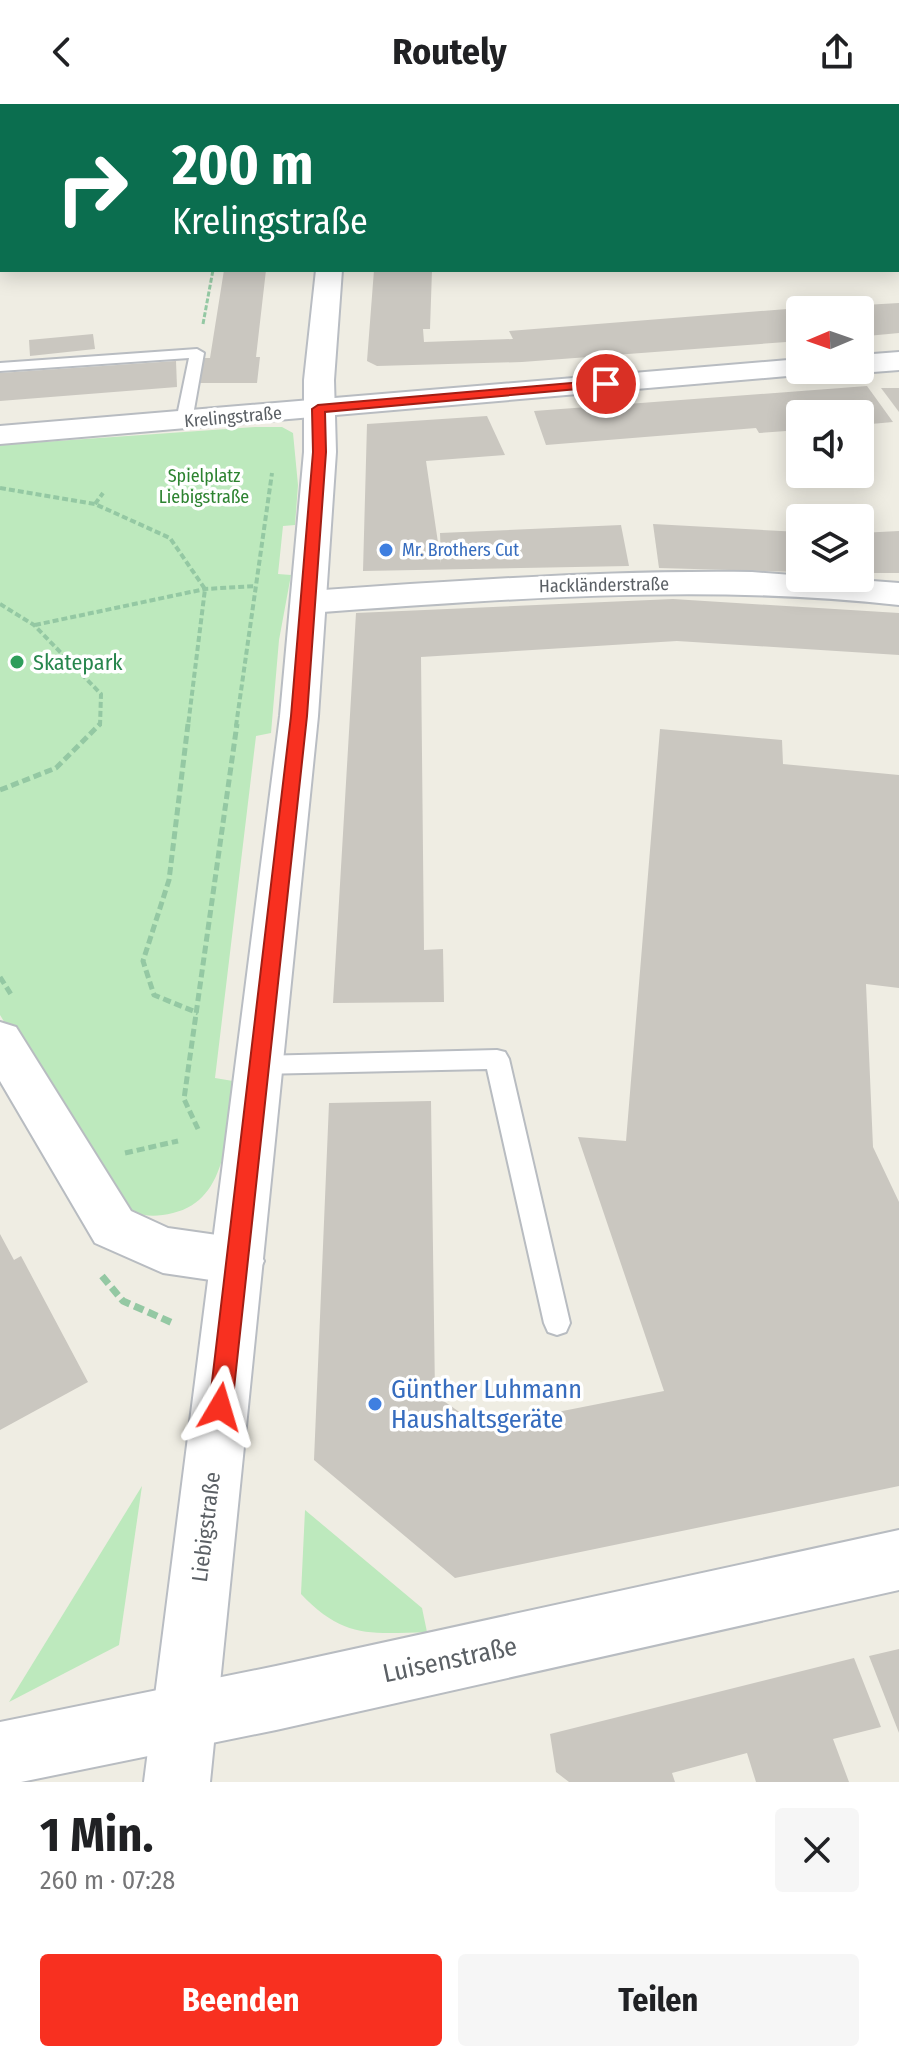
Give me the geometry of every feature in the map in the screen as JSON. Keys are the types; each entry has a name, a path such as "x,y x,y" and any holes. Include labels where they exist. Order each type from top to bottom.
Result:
{"street":[{"name":"Liebigstraße","path":"177,1782 238,1261 309,602 320,452 301,411 329,272"},
{"path":"874,363 899,361"},
{"name":"Krelingstraße","path":"0,435 786,369"},
{"name":"Hackländerstraße","path":"309,602 581,583 757,584 899,594"},
{"path":"0,1040 113,1227 163,1250 238,1261"},
{"name":"Luisenstraße","path":"0,1754 183,1717 899,1560"}],"lane":[{"path":"0,367 197,353 184,421"},
{"path":"259,1065 497,1059 557,1323"}],"path":[{"path":"197,353 213,272"},
{"path":"184,1099 276,438 301,411"},
{"path":"0,488 95,504 170,538 205,589 169,880 143,961 154,995 198,1013"},
{"path":"95,504 103,493"},
{"path":"34,625 205,589 256,586"},
{"path":"0,604 34,625 101,694 100,728 56,768 0,790"}],"green space":[{"name":"Spielplatz Liebigstraße","path":"282,427 293,433 298,485 295,525 283,526 278,574 291,575 279,640 271,733 256,736 215,1078 233,1081 226,1140 215,1178 206,1193 192,1205 173,1213 142,1215 114,1202 0,1015 0,445"},
{"path":"142,1486 119,1645 9,1702"},
{"path":"305,1510 422,1608 427,1632 373,1632 344,1626 330,1619 301,1594"}],"building":[{"path":"224,272 266,272 256,357 260,357 257,383 197,383 202,358 210,358"},
{"path":"374,272 432,272 430,329 423,329 424,342 513,339 509,331 786,309 786,342 522,362 377,366 367,361"},
{"path":"899,303 899,333 874,335 874,304"},
{"path":"93,334 95,349 30,356 29,340"},
{"path":"176,361 177,387 0,401 0,373"},
{"path":"867,386 893,422 874,424 874,400 786,400 786,431 759,433 756,428 546,445 534,411"},
{"path":"881,388 899,388 899,412"},
{"path":"487,416 505,455 426,461 441,563 440,533 621,525 629,566 363,571 367,424"},
{"path":"653,524 786,531 786,572 659,568"},
{"path":"899,531 899,573 874,573 874,532"},
{"path":"673,599 899,613 899,655 677,641 421,657 424,950 443,949 444,1002 333,1003 356,613"},
{"path":"660,729 782,740 783,764 899,775 899,988 866,984 873,1147 899,1202 899,1486 455,1578 314,1460 329,1103 431,1101 435,1395 481,1427 664,1391 578,1137 626,1141"},
{"path":"0,1234 14,1260 21,1256 88,1382 0,1430"},
{"path":"899,1649 899,1733 869,1656"},
{"path":"854,1658 881,1727 833,1739 849,1782 756,1782 747,1753 672,1773 675,1782 569,1782 556,1772 550,1734"}],"place":[{"name":"Mr. Brothers Cut","path":"386,550"},
{"name":"Skatepark","path":"17,662"},
{"name":"Günther Luhmann Haushaltsgeräte","path":"375,1404"}],"route":[{"path":"220,1407 299,716 320,452 318,409 353,403 606,384"}]}
